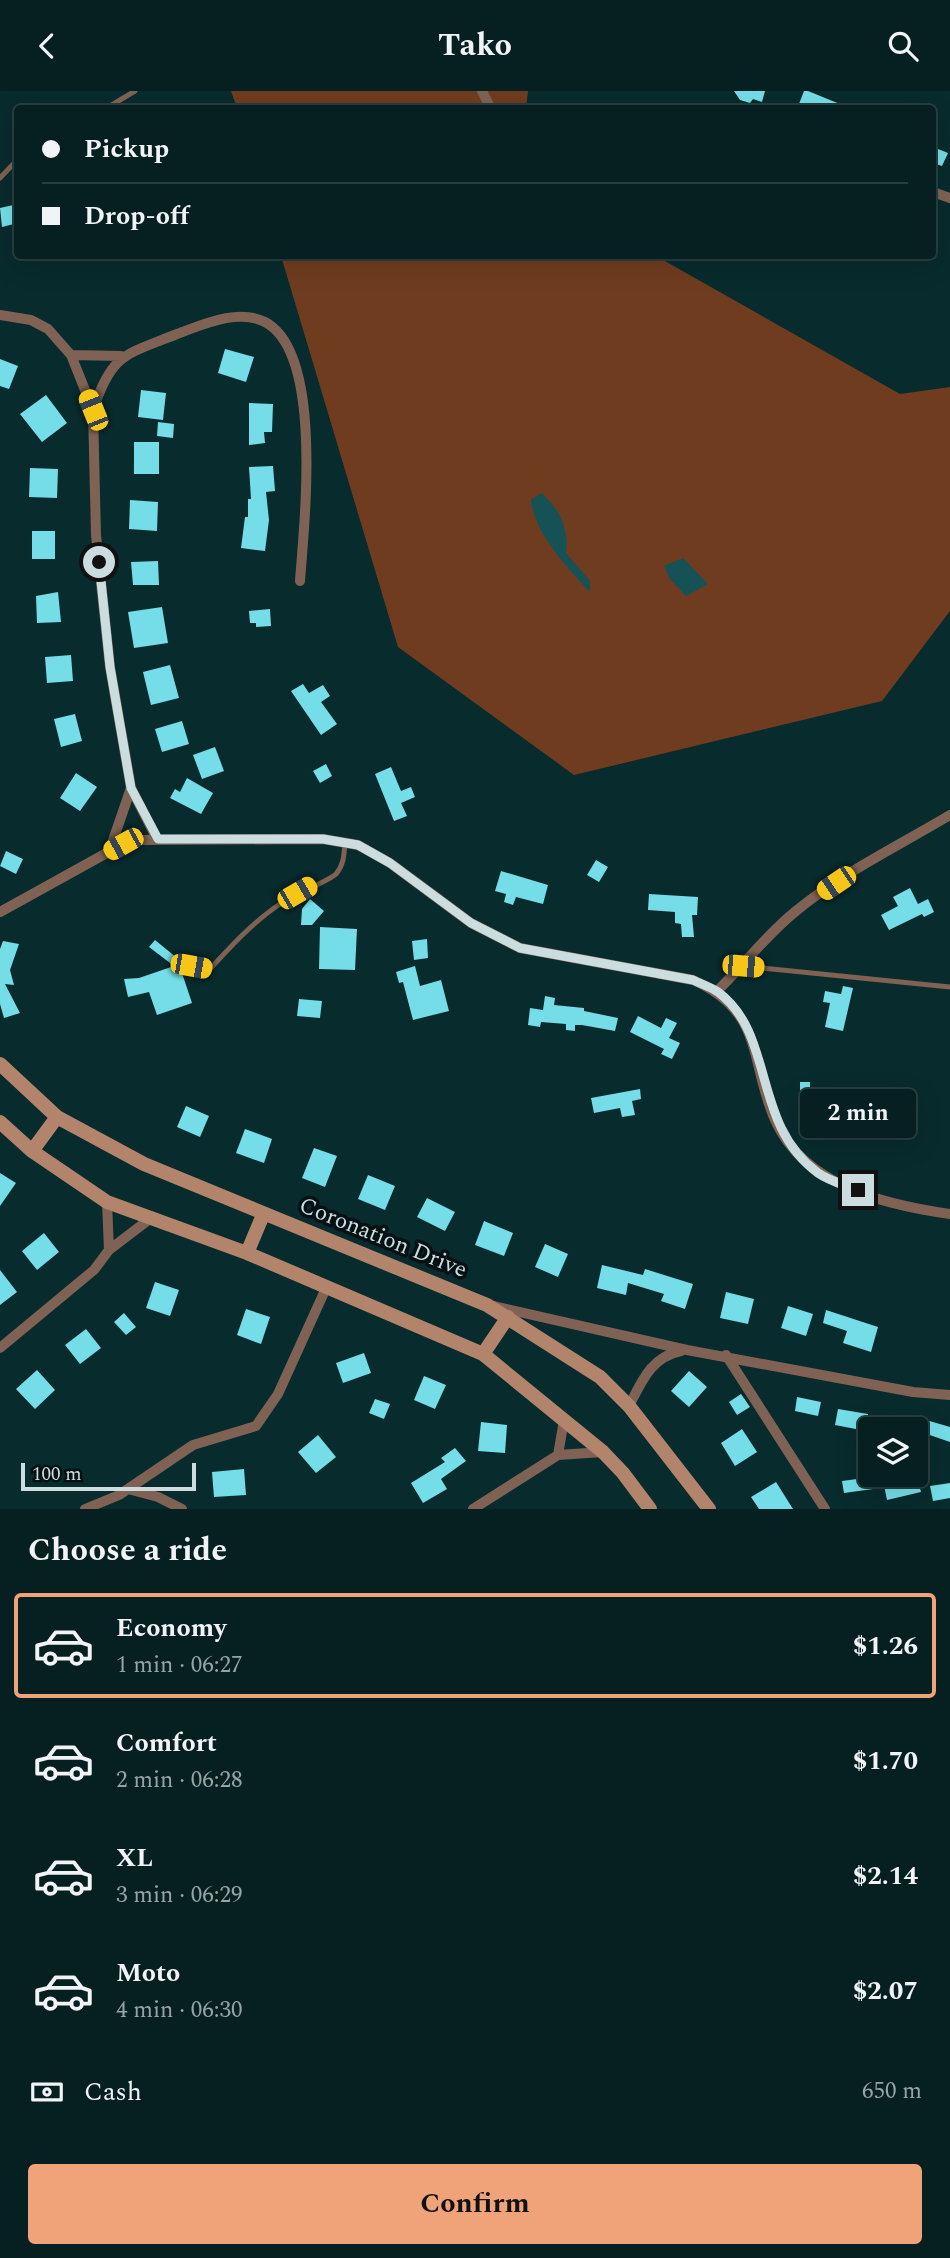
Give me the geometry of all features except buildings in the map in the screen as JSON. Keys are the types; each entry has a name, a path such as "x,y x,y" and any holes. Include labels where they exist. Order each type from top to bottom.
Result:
{"street":[{"path":"0,315 31,320 48,329 71,355 93,410 96,535 110,667 131,788 158,839"},
{"path":"71,355 121,356 212,321 251,318 265,322 279,335 292,355 305,413 307,484 300,581"},
{"path":"93,410 102,384 121,356"},
{"path":"109,852 131,788"},
{"path":"717,991 743,966 766,936 797,909 855,870 950,815"},
{"path":"0,912 123,844 158,839 323,839 358,845 390,863 471,923 520,948 693,980 717,991 732,1006 753,1039 775,1120 789,1145 819,1174 897,1206 950,1215"},
{"name":"Coronation Drive","path":"0,1064 57,1117 144,1164 263,1215 487,1304 508,1317 600,1377 629,1406 706,1508"},
{"path":"32,1151 57,1117"},
{"path":"0,1122 32,1151 107,1202 247,1253 483,1354 603,1452 650,1509"},
{"path":"107,1202 109,1250"},
{"path":"247,1253 263,1215"},
{"path":"0,1347 94,1270 109,1250 151,1218"},
{"path":"85,1509 128,1489 193,1445 256,1426 278,1394 327,1286"},
{"path":"487,1304 687,1350 726,1355 914,1392 950,1395"},
{"path":"483,1354 508,1317"},
{"path":"629,1406 653,1364 667,1354 687,1350"},
{"path":"726,1355 825,1509"},
{"path":"558,1455 564,1420"},
{"path":"473,1509 558,1455 603,1452"},
{"path":"128,1489 158,1497 182,1509"}],"lane":[{"path":"112,105 135,91"},
{"path":"0,178 14,163"},
{"path":"191,966 210,969 254,925 281,903 313,884 333,877 342,865 345,843"},
{"path":"743,966 950,987"}],"shaded area":[{"path":"231,91 528,91 526,105 236,105"},
{"path":"282,259 661,259 900,394 950,387 950,611 882,701 574,775 398,647"}],"water":[{"path":"541,493 562,520 566,535 566,553 590,581 590,592 562,561 538,525 531,500"},
{"path":"683,558 708,584 686,596 670,579 664,566"}],"route":[{"path":"99,562 110,667 131,788 158,839 323,839 358,845 390,863 471,923 520,948 693,980 717,991 732,1006 753,1039 775,1120 789,1145 819,1174 858,1190"}]}
